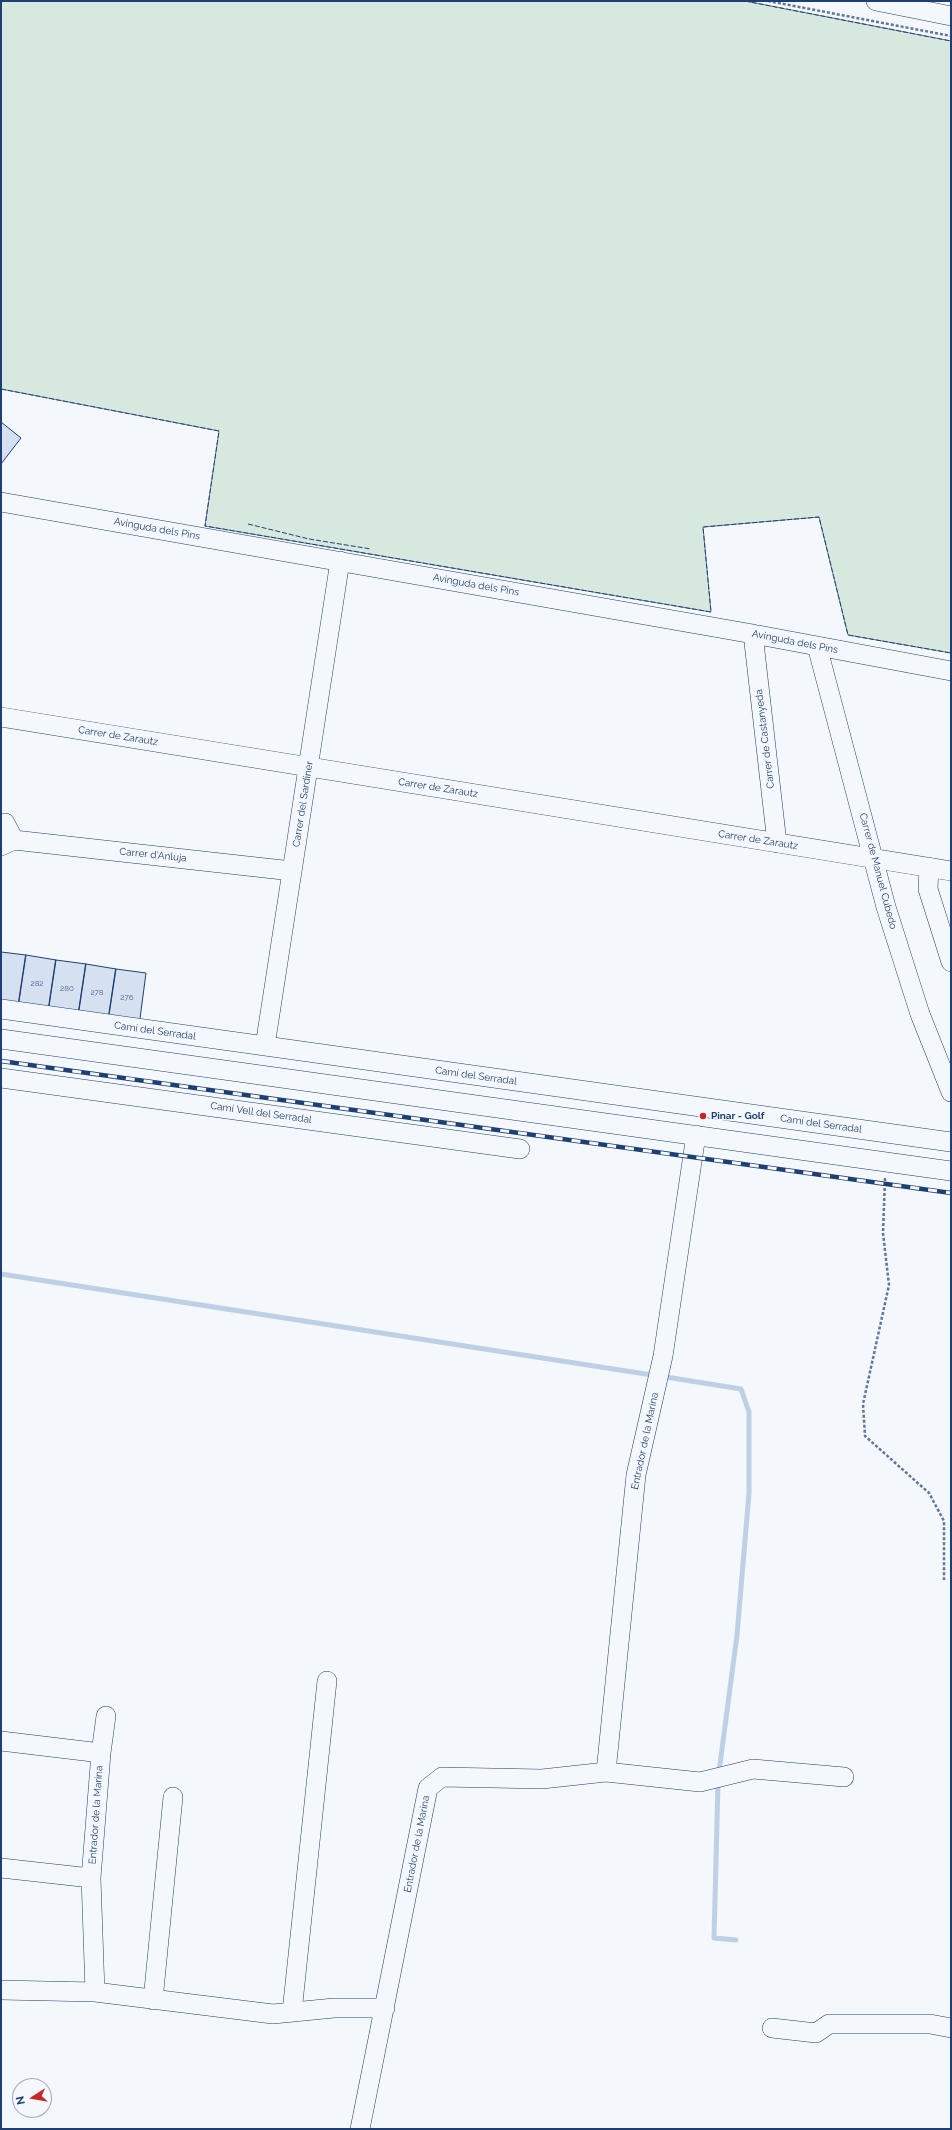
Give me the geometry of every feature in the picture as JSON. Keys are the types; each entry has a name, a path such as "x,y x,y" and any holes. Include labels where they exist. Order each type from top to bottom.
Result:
{"street":[{"path":"876,1 951,16"},
{"name":"Avinguda dels Pins","path":"1,502 753,634 951,671"},
{"name":"Carrer del Sardiner","path":"265,1046 340,561"},
{"name":"Carrer de Castanyeda","path":"753,634 777,843"},
{"name":"Carrer de Manuel Cubedo","path":"817,646 875,858 886,906 920,1014 951,1092"},
{"name":"Carrer de Zarautz","path":"1,717 951,871"},
{"name":"Carrer d'Anluja","path":"1,822 5,823 7,843 292,871"},
{"path":"929,867 928,890 951,962"},
{"name":"Camí del Serradal","path":"1,1009 951,1142"},
{"path":"1,1039 951,1171"},
{"name":"Camí Vell del Serradal","path":"1,1078 520,1149"},
{"name":"Entrador de la Marina","path":"606,1772 636,1475 663,1356 696,1135"},
{"path":"292,2012 327,1681"},
{"name":"Entrador de la Marina","path":"96,1992 91,1878 101,1753 106,1716"},
{"name":"Entrador de la Marina","path":"1,1742 101,1753"},
{"name":"Entrador de la Marina","path":"360,2129 428,1788 442,1777 542,1779 606,1772 700,1782 753,1769 844,1777"},
{"path":"153,2000 173,1797"},
{"name":"Entrador de la Marina","path":"1,1868 91,1878"},
{"path":"1,1990 96,1992 274,2014 334,2008 385,2008"},
{"path":"772,2028 816,2033 829,2024 930,2024 951,2028"}],"path":[{"path":"768,1 951,36"},
{"path":"885,1162 883,1233 889,1285 863,1404 865,1436 929,1493 944,1521 944,1580"}],"shaded area":[{"path":"1,1 745,1 951,41 951,653 848,635 819,517 703,527 711,612 205,526 219,431 1,389"}],"building":[{"path":"1,422 21,438 1,464"},
{"path":"1,952 26,955 18,1008 1,1006"},
{"path":"26,955 56,960 48,1013 18,1008"},
{"path":"56,960 86,964 78,1017 48,1013"},
{"path":"86,964 116,969 108,1022 78,1017"},
{"path":"116,969 146,973 139,1026 108,1022"}],"waterway":[{"path":"1,1274 652,1375"},
{"path":"666,1377 741,1389 749,1412 749,1493 737,1635 719,1772"},
{"path":"718,1783 714,1938 736,1940"}],"railway":[{"path":"1,1061 951,1193"}],"fence":[{"path":"745,1 951,41"},
{"path":"1,389 219,431 205,526 711,612 703,527 819,517 848,635 951,653"},
{"path":"248,524 309,539 371,549"}],"place":[{"name":"Pinar - Golf","path":"703,1116"}]}
